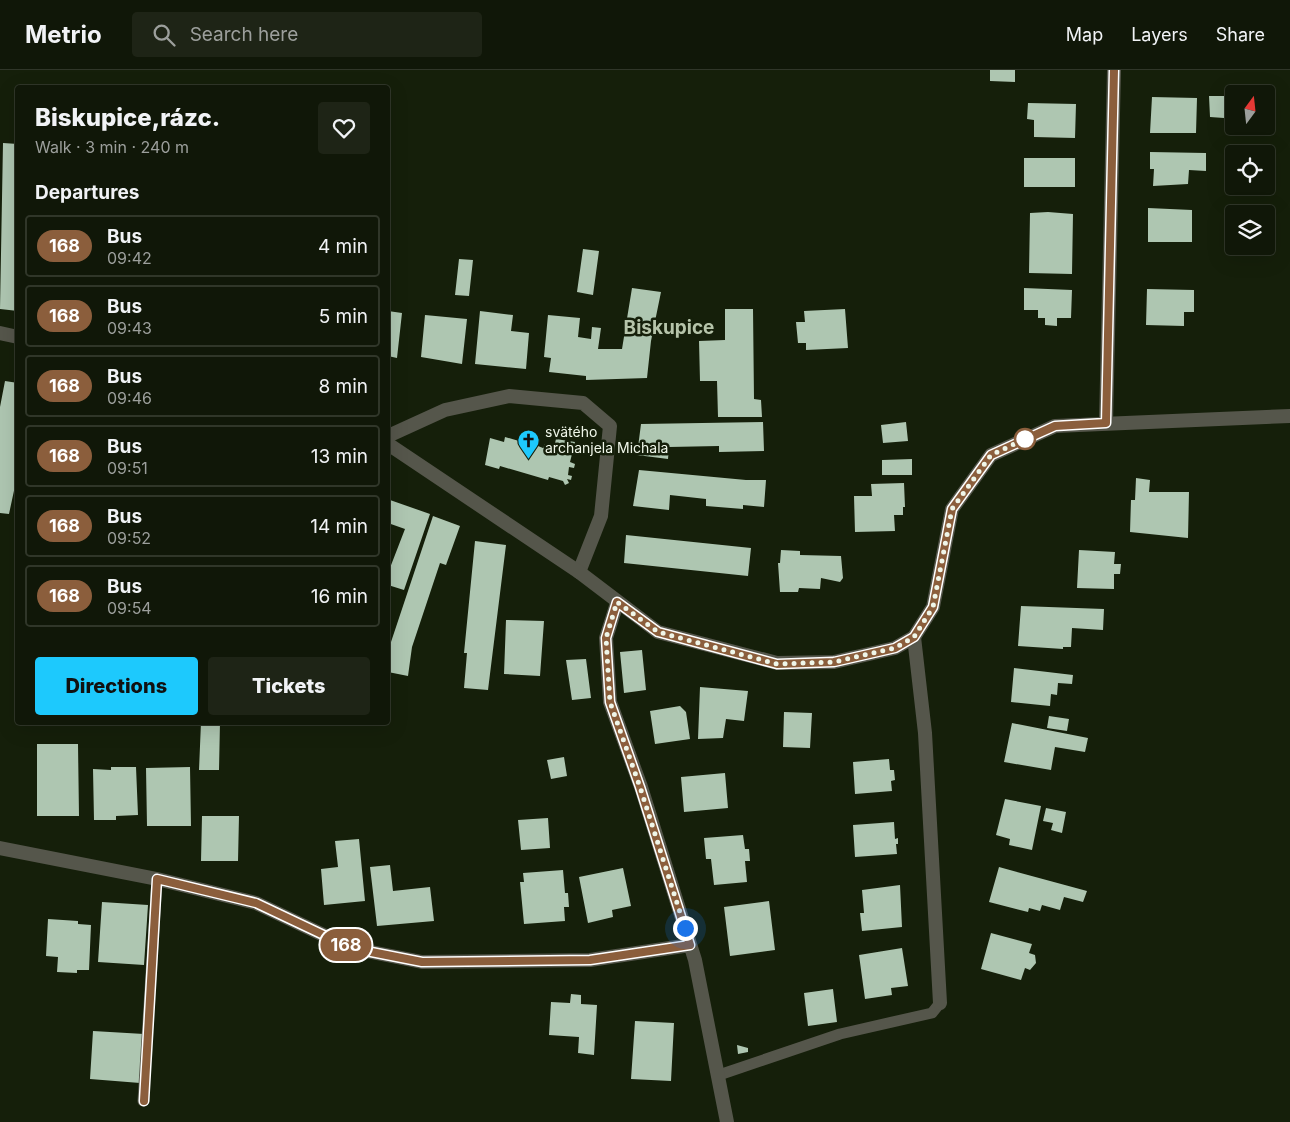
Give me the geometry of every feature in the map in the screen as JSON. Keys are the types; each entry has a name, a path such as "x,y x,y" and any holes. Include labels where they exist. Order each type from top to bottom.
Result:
{"street":[{"path":"1106,423 1114,70"},
{"path":"0,333 15,337"},
{"path":"390,435 445,410 509,396 583,403 610,426 601,516 579,572"},
{"path":"390,445 579,572 658,632 777,664 834,662 895,648 914,637 933,607 952,509 991,455 1055,426 1290,416"},
{"path":"617,602 606,638 610,702 640,787 690,945 727,1122"},
{"path":"914,637 925,733 940,1003"},
{"path":"0,848 157,879 256,903 351,948 422,962 590,960 690,945"}],"lane":[{"path":"144,1101 157,879"},
{"path":"718,1075 840,1034 932,1014 940,1003"}],"building":[{"path":"990,70 1015,70 1015,82 990,81"},
{"path":"1209,96 1225,96 1224,118 1210,117"},
{"path":"1152,97 1197,98 1196,133 1150,133"},
{"path":"1028,103 1076,104 1075,138 1034,137 1034,120 1027,119"},
{"path":"3,143 15,144 15,311 0,309"},
{"path":"1150,152 1206,153 1206,171 1189,170 1188,184 1153,186 1154,169 1150,169"},
{"path":"1024,158 1075,158 1075,187 1024,187"},
{"path":"1148,208 1192,210 1192,242 1148,242"},
{"path":"1030,213 1073,214 1072,274 1029,273"},
{"path":"583,249 599,251 593,295 577,292"},
{"path":"459,259 473,260 469,296 455,295"},
{"path":"632,288 661,292 651,341 647,378 586,380 586,376 549,372 551,358 544,357 548,315 580,318 578,337 591,339 592,327 601,328 598,349 622,349"},
{"path":"1024,288 1072,290 1071,318 1057,318 1057,326 1045,325 1045,318 1038,318 1038,310 1024,310"},
{"path":"1147,289 1194,290 1194,312 1184,312 1184,326 1146,325"},
{"path":"725,309 753,309 754,399 761,400 762,417 718,417 717,381 700,381 699,341 725,340"},
{"path":"845,309 848,348 806,350 806,343 798,343 796,322 805,322 804,311"},
{"path":"390,311 402,313 397,358 390,356"},
{"path":"480,311 513,315 511,331 529,333 526,369 475,364"},
{"path":"425,315 467,319 462,364 421,357"},
{"path":"5,381 15,383 15,486 9,514 0,513 0,407"},
{"path":"763,422 764,451 719,452 719,446 669,447 668,459 637,455 641,424"},
{"path":"906,422 908,441 883,443 881,425"},
{"name":"svätého archanjela Michala","path":"505,437 519,441 520,439 543,448 545,444 554,447 556,439 575,442 570,462 575,464 574,468 569,467 568,475 572,476 571,480 567,479 569,483 565,485 563,481 549,477 548,480 500,466 499,469 485,465 490,438 504,442"},
{"path":"912,459 912,475 882,475 882,460"},
{"path":"639,470 746,480 766,480 764,507 743,505 743,509 706,506 706,499 670,495 669,510 633,506"},
{"path":"1136,478 1150,480 1149,492 1189,492 1188,538 1130,532 1131,500 1135,500"},
{"path":"904,483 905,507 903,507 903,515 894,515 895,531 855,532 854,496 872,496 871,484"},
{"path":"390,500 430,514 404,590 390,586 390,568 405,529 390,524"},
{"path":"433,516 460,526 446,565 440,563 412,647 408,676 390,672 391,642"},
{"path":"626,535 751,548 748,576 624,563"},
{"path":"475,541 506,545 488,690 464,688 467,653 464,653"},
{"path":"781,550 800,551 800,555 841,556 843,578 840,582 821,578 820,589 799,588 798,592 780,592 778,563 780,563"},
{"path":"1079,550 1115,552 1114,564 1121,564 1120,574 1114,574 1114,589 1077,588"},
{"path":"1021,606 1104,609 1103,630 1072,628 1071,647 1063,647 1063,649 1018,646"},
{"path":"506,620 544,621 540,676 504,674"},
{"path":"642,650 646,690 624,693 620,652"},
{"path":"586,659 591,698 572,700 566,660"},
{"path":"1014,668 1073,675 1072,684 1058,683 1057,695 1051,694 1050,706 1011,702"},
{"path":"700,687 748,691 744,721 726,719 723,738 698,739"},
{"path":"680,706 686,712 690,739 655,744 650,711"},
{"path":"784,712 812,713 810,748 783,747"},
{"path":"1049,716 1069,719 1067,731 1047,728"},
{"path":"1012,723 1088,738 1085,752 1055,747 1051,770 1004,762"},
{"path":"201,725 220,725 219,770 199,770"},
{"path":"37,744 78,744 79,816 37,816"},
{"path":"564,757 567,776 551,779 547,760"},
{"path":"889,759 890,770 894,770 895,780 891,781 892,791 855,794 853,762"},
{"path":"111,767 136,767 138,815 116,816 116,820 94,820 93,769 111,770"},
{"path":"190,767 191,826 147,826 146,768"},
{"path":"725,773 728,808 684,812 681,777"},
{"path":"1005,799 1041,806 1032,850 1009,845 1010,839 996,835"},
{"path":"1046,808 1066,812 1062,833 1051,830 1053,823 1043,821"},
{"path":"202,816 239,816 238,861 201,861"},
{"path":"548,818 550,848 521,850 518,820"},
{"path":"894,822 895,839 898,838 898,844 896,844 897,854 855,857 853,825"},
{"path":"743,835 745,849 749,849 750,861 745,861 747,882 714,885 711,859 706,859 704,838"},
{"path":"359,839 365,901 324,905 321,869 338,867 335,841"},
{"path":"390,865 393,891 430,887 434,921 377,926 370,867"},
{"path":"999,867 1087,891 1083,902 1064,897 1060,910 1042,905 1040,911 1029,908 1028,912 989,902"},
{"path":"623,868 631,906 612,910 613,917 588,923 579,877"},
{"path":"563,870 565,893 568,893 569,907 564,907 565,921 524,924 520,882 524,882 523,873"},
{"path":"900,885 902,927 862,931 860,913 864,913 862,890"},
{"path":"769,901 775,950 730,956 724,907"},
{"path":"102,902 148,905 144,965 98,962"},
{"path":"48,919 78,921 78,924 91,925 89,970 77,970 77,973 57,972 58,957 46,956"},
{"path":"991,933 1032,944 1029,953 1035,955 1036,963 1030,970 1025,968 1021,980 981,969"},
{"path":"902,948 908,986 891,988 892,995 865,999 859,955"},
{"path":"833,989 837,1022 808,1026 804,993"},
{"path":"571,994 581,995 581,1004 597,1005 594,1055 578,1053 579,1037 549,1035 551,1002 570,1003"},
{"path":"635,1021 674,1023 671,1081 631,1079"},
{"path":"93,1031 144,1034 140,1083 90,1079"},
{"path":"737,1045 748,1048 748,1052 738,1054"}],"bus line":[{"name":"168","path":"144,1101 157,879 256,903 351,948 422,962 590,960 690,945 640,787 610,702 606,638 617,602 658,632 777,664 834,662 895,648 914,637 933,607 952,509 991,455 1055,426 1106,423 1114,70"}],"place":[{"name":"svätého archanjela Michala","path":"529,459"}],"district":[{"name":"Biskupice","path":"669,327"}],"route":[{"path":"685,928 640,787 610,702 606,638 617,602 658,632 777,664 834,662 895,648 914,637 933,607 952,509 991,455 1025,439"}]}
